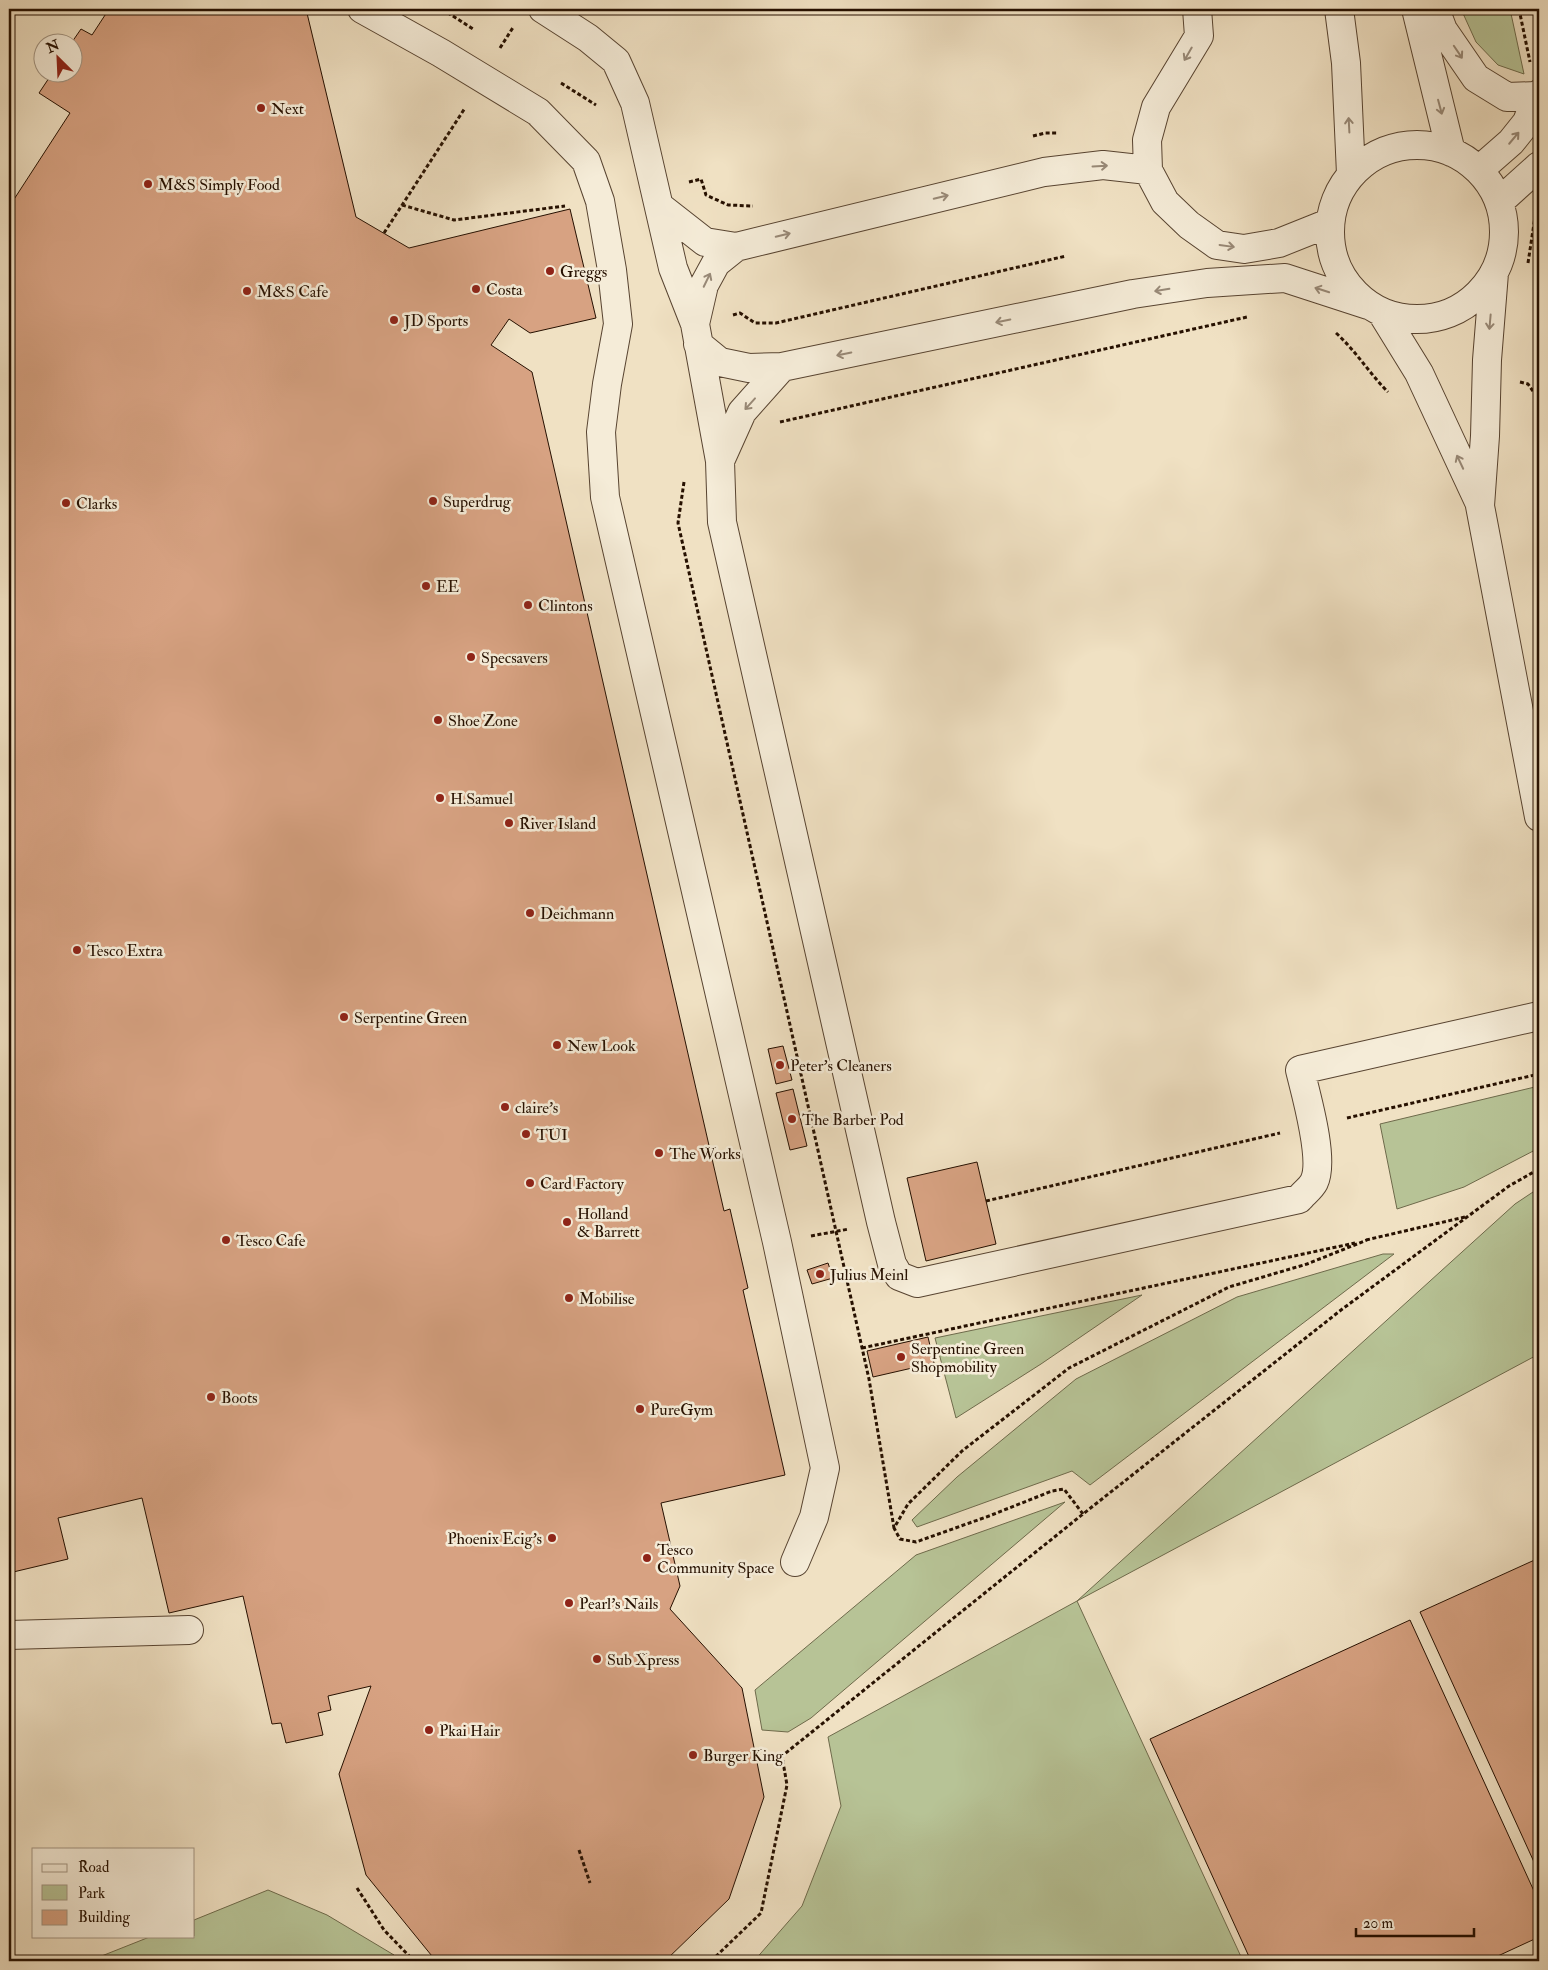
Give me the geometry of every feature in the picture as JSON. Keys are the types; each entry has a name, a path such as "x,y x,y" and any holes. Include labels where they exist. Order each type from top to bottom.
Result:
{"street":[{"path":"362,9 538,112 586,161 600,201 612,270 618,324 607,384 601,432 605,497 777,1242 825,1468 814,1518 795,1562"},
{"path":"544,9 588,38 616,61 635,103 673,268 696,334 720,461 722,522 881,1222 892,1264 899,1276 917,1283 1299,1199 1314,1182 1318,1160 1313,1126 1300,1070 1539,1016"},
{"path":"1197,9 1199,36 1156,107 1147,140 1148,170 1165,202 1189,225 1217,245 1244,249 1279,243 1329,222"},
{"path":"1339,9 1346,62 1351,174"},
{"path":"1416,9 1452,152"},
{"path":"1436,9 1443,30 1476,78 1507,97 1538,95 1527,122 1512,142 1479,170"},
{"path":"736,247 716,263 704,285 696,334 720,362 748,368 782,367 1133,294 1207,282 1285,278 1375,309 1407,320 1433,318 1458,310 1479,294 1494,273 1502,251 1504,226 1499,202 1491,185 1479,170 1452,152 1425,145 1398,147 1372,157 1351,174 1336,196 1329,222 1330,246 1337,269 1350,289 1375,309 1419,373 1480,506"},
{"path":"657,199 705,242 736,247 1044,172 1103,165 1148,170"},
{"path":"1499,202 1539,166"},
{"path":"1494,273 1485,397 1480,506 1539,817"},
{"path":"720,461 742,412 782,367"},
{"path":"9,1635 189,1630"}],"path":[{"path":"442,9 478,32"},
{"path":"1518,9 1538,95"},
{"path":"384,233 483,79 515,24"},
{"path":"493,42 505,50"},
{"path":"556,80 595,104 600,111"},
{"path":"1026,138 1062,133"},
{"path":"657,199 700,178 706,195 728,205 755,206"},
{"path":"402,206 454,220 600,201"},
{"path":"1527,269 1535,216"},
{"path":"696,334 740,313 756,322 776,323 1066,256"},
{"path":"742,412 763,421 784,422 1253,316"},
{"path":"1335,332 1352,348 1376,381 1392,397 1435,409"},
{"path":"1485,397 1505,376 1528,384 1539,400"},
{"path":"685,477 678,523 869,1379 894,1528 900,1540 916,1542 989,1516 1052,1490 1064,1489 1083,1514"},
{"path":"986,1201 1539,1074"},
{"path":"711,1961 761,1913 787,1785 782,1756 1083,1514 1342,1310 1509,1186 1539,1169"},
{"path":"862,1348 1292,1258 1467,1217"},
{"path":"777,1242 881,1222"},
{"path":"894,1528 908,1504 962,1451 1069,1368 1229,1287 1307,1264 1367,1240"},
{"path":"579,1850 590,1883"},
{"path":"357,1888 384,1930 414,1961"}],"green space":[{"path":"1461,9 1510,9 1524,74 1498,65 1476,42"},
{"path":"1539,1086 1539,1148 1464,1187 1397,1209 1380,1124"},
{"path":"1539,1188 1539,1354 1077,1601 1515,1204"},
{"path":"1383,1254 1394,1254 1090,1485 1072,1471 917,1527 912,1520 957,1477 1076,1379 1237,1297"},
{"path":"1142,1295 1041,1364 956,1418 935,1338"},
{"path":"1065,1502 811,1718 788,1732 762,1730 755,1690 916,1555"},
{"path":"1077,1601 1243,1961 754,1961 802,1906 841,1806 828,1737"},
{"path":"268,1890 327,1915 394,1955 383,1961 89,1961 147,1938 195,1938 195,1920"}],"building":[{"name":"Serpentine Green","path":"109,9 306,9 356,217 409,248 570,209 596,318 530,333 509,319 491,345 532,372 724,1211 730,1209 748,1288 743,1290 785,1475 661,1503 680,1586 670,1609 742,1688 764,1797 729,1899 665,1961 436,1961 366,1875 339,1774 371,1686 328,1696 331,1710 318,1713 323,1735 286,1743 281,1723 272,1724 243,1596 169,1613 142,1498 58,1518 68,1559 9,1573 9,207 70,113 39,93 46,82 82,82 82,32 79,32 81,29 92,35"},
{"name":"Peter's Cleaners","path":"783,1046 792,1080 776,1084 768,1049"},
{"name":"The Barber Pod","path":"793,1089 807,1146 790,1150 776,1093"},
{"path":"977,1162 996,1244 926,1261 907,1178"},
{"name":"Julius Meinl","path":"828,1263 833,1278 812,1284 807,1270"},
{"name":"Serpentine Green Shopmobility","path":"928,1337 934,1363 873,1377 867,1351"},
{"path":"1539,1558 1539,1873 1420,1612"},
{"path":"1410,1620 1539,1902 1539,1937 1487,1961 1251,1961 1150,1739"}],"place":[{"name":"Next","path":"261,108"},
{"name":"M&S Simply Food","path":"148,184"},
{"name":"Greggs","path":"550,271"},
{"name":"Costa","path":"476,289"},
{"name":"M&S Cafe","path":"247,291"},
{"name":"JD Sports","path":"394,320"},
{"name":"Superdrug","path":"433,501"},
{"name":"Clarks","path":"66,503"},
{"name":"EE","path":"426,586"},
{"name":"Clintons","path":"528,605"},
{"name":"Specsavers","path":"471,657"},
{"name":"Shoe Zone","path":"438,720"},
{"name":"H.Samuel","path":"440,798"},
{"name":"River Island","path":"509,823"},
{"name":"Deichmann","path":"530,913"},
{"name":"Tesco Extra","path":"77,950"},
{"name":"Serpentine Green","path":"344,1017"},
{"name":"New Look","path":"557,1045"},
{"name":"Peter's Cleaners","path":"780,1065"},
{"name":"claire's","path":"505,1107"},
{"name":"The Barber Pod","path":"792,1119"},
{"name":"TUI","path":"526,1134"},
{"name":"The Works","path":"659,1153"},
{"name":"Card Factory","path":"530,1183"},
{"name":"Holland & Barrett","path":"567,1222"},
{"name":"Tesco Cafe","path":"226,1240"},
{"name":"Julius Meinl","path":"820,1274"},
{"name":"Mobilise","path":"569,1298"},
{"name":"Serpentine Green Shopmobility","path":"901,1357"},
{"name":"Boots","path":"211,1397"},
{"name":"PureGym","path":"640,1409"},
{"name":"Phoenix Ecig's","path":"552,1538"},
{"name":"Tesco Community Space","path":"647,1558"},
{"name":"Pearl's Nails","path":"569,1603"},
{"name":"Sub Xpress","path":"597,1659"},
{"name":"Pkai Hair","path":"429,1730"},
{"name":"Burger King","path":"693,1755"}]}
